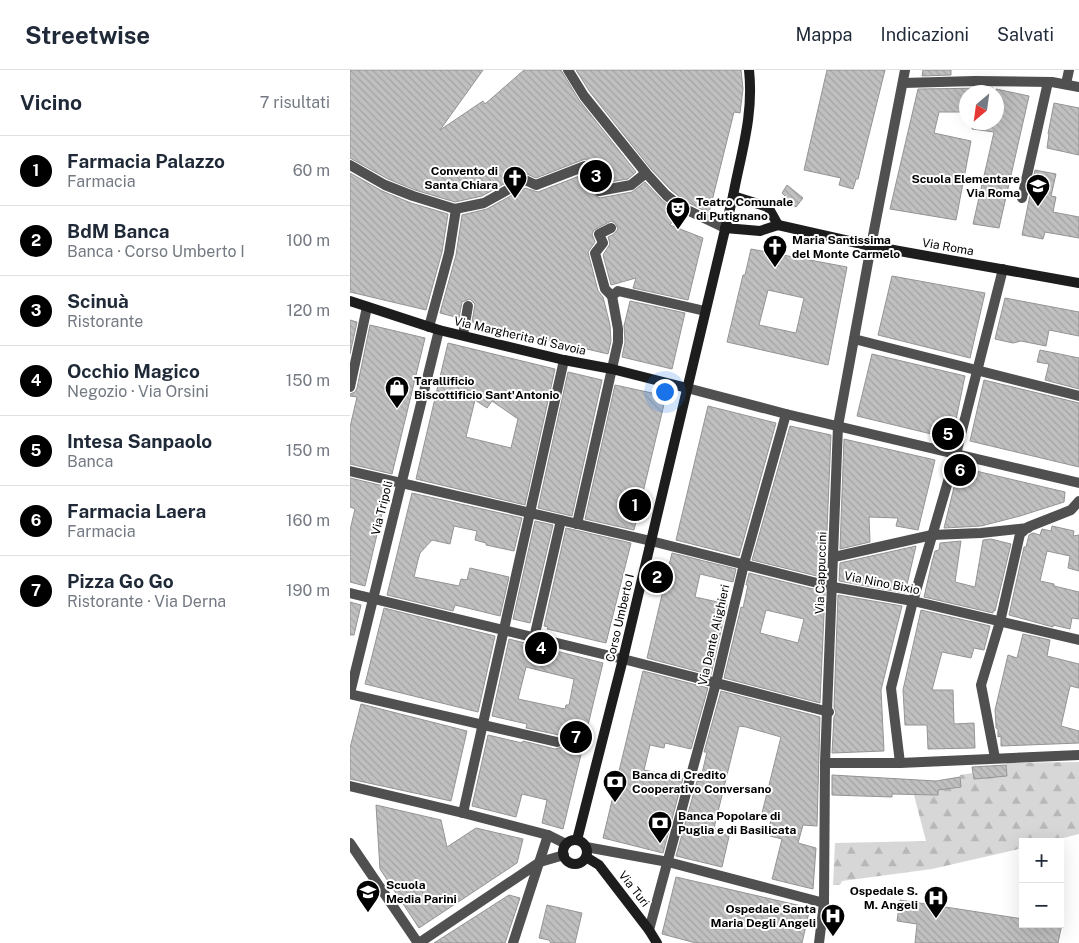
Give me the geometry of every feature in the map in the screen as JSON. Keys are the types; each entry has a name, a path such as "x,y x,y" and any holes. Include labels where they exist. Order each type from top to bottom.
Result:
{"street":[{"path":"568,70 584,96 666,196 681,207 725,228"},
{"name":"Corso Umberto I","path":"577,840 624,659 733,196 748,126 751,90 749,70"},
{"name":"Via Cappuccini","path":"819,943 824,903 826,763 838,426 870,246 905,70"},
{"path":"1066,84 1069,70"},
{"path":"903,83 975,81 1048,82 1079,87"},
{"path":"1022,198 1048,82"},
{"path":"350,165 385,185 456,209 484,203 525,180 536,184 585,166 599,191 631,185 646,173"},
{"path":"733,196 768,207 778,225"},
{"name":"Via Tripoli","path":"350,693 401,483 449,254 456,209"},
{"name":"Via Roma","path":"725,228 760,231 778,225 870,246 1079,283"},
{"path":"577,524 618,342 618,330 612,296 606,289 595,252 603,243 599,234 611,228"},
{"path":"900,763 891,688 913,601 956,454 1003,269"},
{"path":"612,296 618,290 705,312"},
{"name":"Via Margherita di Savoia","path":"350,301 434,328 687,388"},
{"path":"463,335 468,306"},
{"path":"350,387 367,307"},
{"path":"854,339 1079,396"},
{"path":"463,812 564,360"},
{"path":"687,388 786,414 1079,483"},
{"name":"Via Dante Alighieri","path":"650,930 716,683 744,564 786,414"},
{"name":"Via Nino Bixio","path":"350,471 651,541 833,587 913,601 1079,640"},
{"path":"995,758 981,685 1000,622 1020,534 1028,528 1071,510 1079,501"},
{"path":"534,638 561,520"},
{"path":"834,557 932,535 981,533 1028,528"},
{"path":"350,593 624,659 829,712"},
{"path":"350,693 557,742"},
{"path":"826,763 900,763 1079,754"},
{"path":"350,786 463,812 548,835 566,844"},
{"path":"513,943 548,835"},
{"path":"577,840 584,844 586,852 580,862 572,863 564,855 564,847 569,842 577,840"},
{"path":"350,843 418,943 540,862 564,855"},
{"path":"586,852 668,862 824,903"},
{"name":"Via Turi","path":"586,852 600,865 650,930 657,943"}],"green space":[{"path":"1079,762 1079,834 1064,838 1019,838 1019,849 932,869 842,881 840,885 833,885 835,843 926,841 914,795 938,795 938,790 961,787 960,775 973,773 974,779 1006,776 1006,763"}],"building":[{"path":"350,70 483,70 440,130 483,101 485,104 524,70 561,70 579,100 636,172 628,179 603,183 591,163 585,159 536,178 522,174 482,196 455,202 415,190 388,179 350,158"},
{"path":"576,70 741,70 743,89 740,113 734,112 709,213 685,201 671,190 651,169 590,92"},
{"path":"827,70 885,70 858,179 856,179 853,189 839,185 841,178 804,170"},
{"path":"923,70 951,70 951,75 922,76"},
{"path":"959,88 959,112 939,112 934,133 971,141 956,220 890,209 918,89"},
{"path":"1004,91 1029,96 999,228 973,224 994,132 979,130 1004,130"},
{"path":"1054,103 1079,108 1079,155 1047,148"},
{"name":"Scuola Elementare Via Roma","path":"1035,170 1056,174 1051,196 1056,197 1053,212 1079,217 1079,238 1045,232 1043,239 1022,235"},
{"path":"350,173 382,191 411,203 448,214 442,252 426,310 350,292"},
{"path":"582,175 593,194 600,198 632,192 645,182 678,213 670,225 703,238 688,300 633,288 636,278 611,285 603,255 610,244 608,237 618,229 615,223 611,221 594,230 592,234 595,242 588,252 598,291 603,297 610,325 611,341 608,354 472,322 475,304 470,299 462,302 459,318 440,313 456,255 462,215 487,209 525,188 538,192"},
{"path":"787,185 803,198 796,207 786,200 782,193"},
{"path":"751,249 847,267 828,365 727,342 743,275 745,275","holes":["768,290 804,298 796,333 759,325"]},
{"path":"892,276 985,293 970,358 878,335"},
{"path":"1005,298 1079,312 1079,336 1049,330 1046,346 1021,341 1013,343 995,339"},
{"path":"630,301 685,313 672,369 622,357 625,342 624,326"},
{"path":"350,320 357,322 350,354"},
{"path":"370,325 425,338 392,474 350,464 350,427 357,397 350,396 350,394 355,392 357,388"},
{"path":"448,343 555,369 525,505 416,479","holes":["475,400 487,408 492,401 518,419 511,448 466,437"]},
{"path":"1040,350 1079,358 1079,389 1045,380 1049,364 1037,362"},
{"path":"872,354 965,376 952,439 857,416"},
{"path":"568,372 602,380 572,516 538,508"},
{"path":"984,380 1079,403 1079,467 970,441"},
{"path":"615,385 666,396 634,530 585,519"},
{"path":"708,406 776,423 739,556 676,540"},
{"path":"790,426 831,435 825,578 752,560"},
{"path":"844,439 935,460 918,530 896,526 898,518 869,517 870,542 840,549"},
{"path":"959,467 1065,492 1064,502 981,526 944,528"},
{"path":"350,478 388,487 365,586 350,582 350,530 355,509 350,507"},
{"path":"412,493 522,518 514,551 486,545 486,543 475,540 477,531 454,526 450,544 432,540 420,553 414,577 459,586 461,579 467,580 470,568 509,577 500,616 455,605 453,611 387,595"},
{"path":"535,521 553,525 530,623 513,619"},
{"path":"1052,526 1074,531 1073,536 1079,535 1079,571 1068,568 1070,556 1047,551 1040,581 1079,592 1079,619 1072,618 1070,629 1053,625 1053,627 1009,615 1024,547 1026,547 1029,535 1033,533 1040,535 1042,529 1051,531"},
{"path":"566,528 631,543 606,643 547,629 548,627 544,626"},
{"path":"991,539 1011,544 993,613 924,597 935,551 939,550 940,543 961,541 955,582 975,587 983,540"},
{"path":"916,546 905,593 839,581 840,563"},
{"path":"672,553 736,569 733,582 700,574 695,597 727,604 711,675 647,658"},
{"path":"749,573 825,592 820,703 724,678 741,607 743,608 748,585 746,585","holes":["766,610 804,619 798,643 760,633"]},
{"path":"838,595 902,606 881,690 884,751 832,753 834,717 836,713 834,707"},
{"path":"350,602 361,605 354,635 350,635"},
{"path":"384,608 495,636 478,712 365,684"},
{"path":"921,610 990,626 984,650 974,648 971,658 942,652 932,690 953,690 954,724 974,723 975,748 928,749 927,725 905,725 903,690"},
{"path":"1023,634 1050,640 1047,656 1079,664 1079,688 1070,686 1061,726 1079,731 1079,743 1001,746 1001,736 998,737 998,729 996,728 995,710 1008,655 1017,658"},
{"path":"509,639 603,663 563,829 542,823 547,800 522,794 516,817 472,806 488,735 555,749 562,747 564,743 559,735 526,728 527,724 492,716","holes":["526,667 574,679 569,705 566,705 565,709 518,699"]},
{"path":"643,671 708,688 691,749 665,743 664,748 650,745 644,770 683,778 663,853 603,838"},
{"path":"721,691 820,717 817,826 803,825 798,843 816,848 813,889 772,879 782,839 770,836 772,829 769,828 772,816 762,813 781,737 746,727 739,726 714,828 730,832 722,867 676,856 697,781 700,782 707,752 704,752"},
{"path":"361,704 467,731 451,801 350,779 350,748"},
{"path":"1006,765 1007,776 974,779 972,767"},
{"path":"832,775 936,781 960,777 961,787 938,790 938,795 892,794 892,797 832,795"},
{"path":"376,805 441,820 447,847 476,828 523,839 517,863 419,928 380,869"},
{"path":"676,877 810,908 802,943 696,943 662,934"},
{"path":"509,895 520,898 505,943 434,943"},
{"name":"Ospedale S. M. Angeli","path":"900,900 1019,918 1019,928 1061,928 1058,943 915,943 917,924 897,921"},
{"path":"547,905 582,913 575,943 551,943 549,940 539,938"}],"place":[{"name":"Scinuà","path":"596,176"},
{"name":"Convento di Santa Chiara","path":"515,199"},
{"name":"Scuola Elementare Via Roma","path":"1038,207"},
{"name":"Teatro Comunale di Putignano","path":"678,230"},
{"name":"Maria Santissima del Monte Carmelo","path":"775,268"},
{"name":"Tarallificio Biscottificio Sant'Antonio","path":"397,409"},
{"name":"Intesa Sanpaolo","path":"948,434"},
{"name":"Farmacia Laera","path":"960,470"},
{"name":"Farmacia Palazzo","path":"635,505"},
{"name":"BdM Banca","path":"657,577"},
{"name":"Occhio Magico","path":"541,648"},
{"name":"Pizza Go Go","path":"576,737"},
{"name":"Banca di Credito Cooperativo Conversano","path":"615,803"},
{"name":"Banca Popolare di Puglia e di Basilicata","path":"660,844"},
{"name":"Scuola Media Parini","path":"368,913"},
{"name":"Ospedale S. M. Angeli","path":"936,919"},
{"name":"Ospedale Santa Maria Degli Angeli","path":"833,937"}]}
